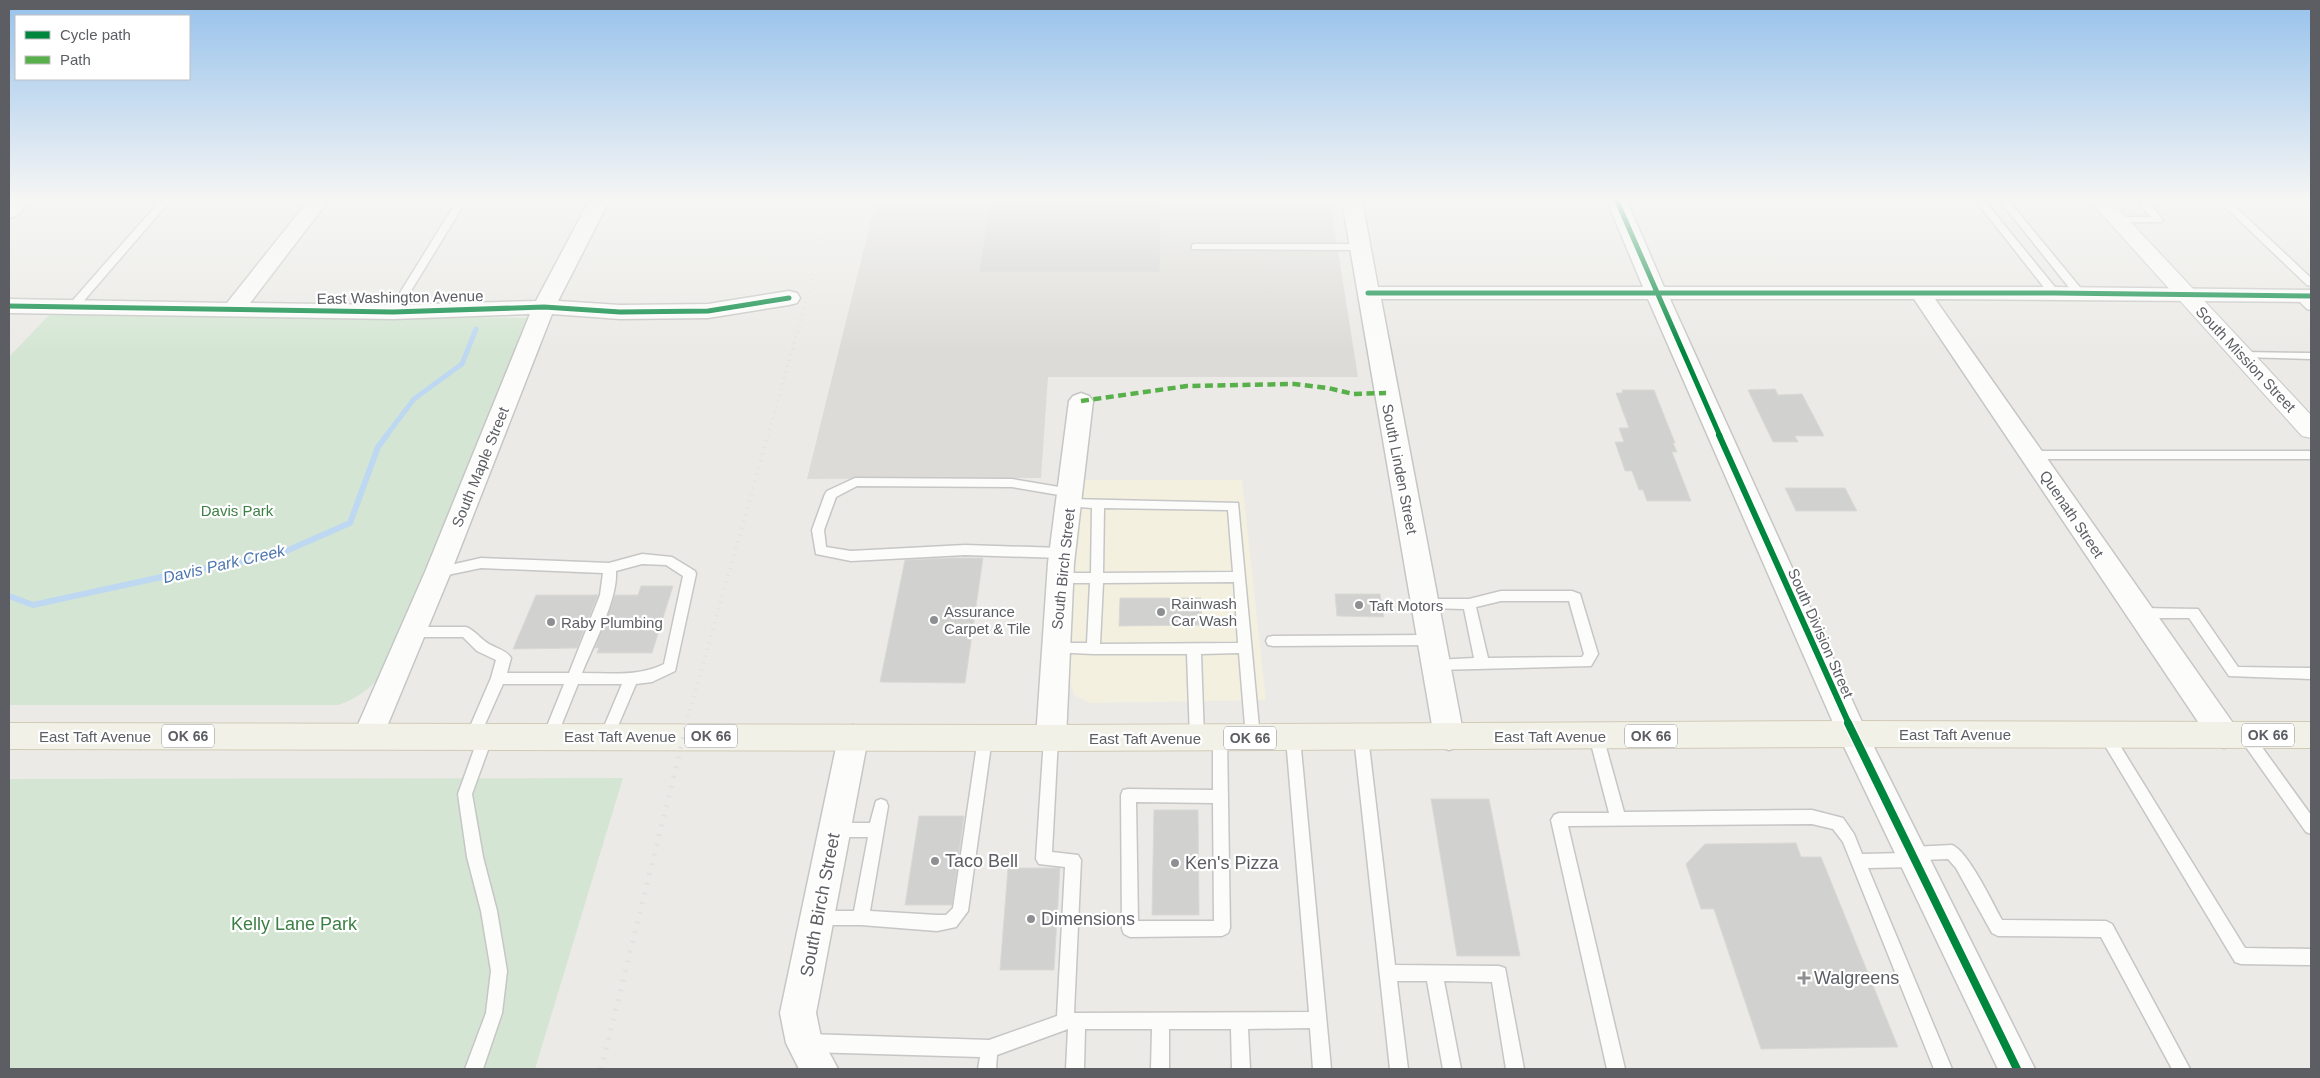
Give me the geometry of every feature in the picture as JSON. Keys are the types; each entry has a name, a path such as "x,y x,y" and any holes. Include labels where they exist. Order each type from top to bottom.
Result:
{"main road":[{"name":"South Mission Street","path":"2146,251 2310,428"},
{"name":"East Taft Avenue","path":"9,736 1292,738 1853,734 2311,735"}],"street":[{"path":"233,310 278,251"},
{"name":"South Maple Street","path":"368,736 438,572 544,307 573,251"},
{"name":"South Linden Street","path":"1361,251 1449,737"},
{"name":"South Division Street","path":"1639,251 1853,734 2017,1069"},
{"path":"1368,293 2080,293 2308,296"},
{"name":"Quenath Street","path":"1920,293 2140,613 2235,735"},
{"name":"East Washington Avenue","path":"9,306 393,312 544,307 620,312 708,311 790,298"},
{"name":"South Birch Street","path":"1051,738 1061,565 1081,401"},
{"name":"South Birch Street","path":"812,1056 798,1013 853,738"}],"lane":[{"path":"71,308 120,251"},
{"path":"393,312 430,251"},
{"path":"2021,251 2054,293"},
{"path":"2046,251 2080,293"},
{"path":"2269,251 2308,296"},
{"path":"2242,356 2311,356"},
{"path":"2032,455 2311,455"},
{"path":"1240,577 1098,578 1061,565 965,550 851,556 820,551 818,530 831,494 854,482 1012,483 1098,504 1234,506 1240,577 1246,648 1253,738"},
{"path":"1093,649 1098,578 1098,504"},
{"path":"438,572 481,563 609,568 642,559 668,560 690,574 670,667 652,676 631,679 498,678"},
{"path":"550,736 607,594 610,580 609,568"},
{"path":"1425,603 1469,604 1501,596 1572,596 1591,654 1586,662 1436,664"},
{"path":"1469,604 1482,663"},
{"path":"2140,613 2193,613 2234,672 2311,674"},
{"path":"412,632 466,632 482,647 504,658 479,736 464,794 499,971 494,1013 474,1069"},
{"path":"1274,641 1432,640"},
{"path":"1056,648 1246,648"},
{"path":"1194,648 1221,796 1222,928 1130,929 1128,795 1221,796"},
{"path":"607,736 631,679"},
{"path":"2106,735 2241,956 2311,957"},
{"path":"2235,735 2311,827"},
{"path":"1596,736 1618,819"},
{"path":"1361,737 1399,1069"},
{"path":"817,918 950,922 960,911 985,738"},
{"path":"1051,738 1044,859 1074,860 1071,1021 1075,1069"},
{"path":"1292,738 1322,1069"},
{"path":"861,918 881,806"},
{"path":"1616,1069 1559,820 1812,817 1838,823 1849,839 1943,1069"},
{"path":"834,830 877,830"},
{"path":"1857,861 1952,852 1961,863 1998,928 2106,929 2181,1069"},
{"path":"1388,973 1499,974 1515,1069"},
{"path":"1434,973 1452,1069"},
{"path":"1160,1069 1161,1020"},
{"path":"1239,1020 1240,1069"},
{"path":"812,1056 989,1049 1071,1021 1318,1020"},
{"path":"987,1069 989,1049"}],"shaded area":[{"path":"863,251 1338,251 1358,377 1048,377 1041,478 807,479"},
{"path":"1082,480 1242,480 1266,700 1090,703 1074,695 1067,675"}],"green space":[{"name":"Davis Park","path":"51,313 529,318 381,677 371,686 355,697 338,705 9,705 9,357"},
{"name":"Kelly Lane Park","path":"623,778 535,1069 9,1069 9,779"}],"building":[{"path":"982,251 1160,251 1160,272 979,272"},
{"path":"1775,389 1778,395 1802,394 1824,436 1795,436 1798,442 1773,442 1748,390"},
{"path":"1622,390 1654,390 1675,443 1673,443 1677,452 1672,452 1691,501 1647,501 1643,490 1639,490 1632,471 1625,471 1615,442 1624,442 1619,428 1629,428 1616,393 1623,393"},
{"path":"1785,488 1845,488 1857,511 1796,511"},
{"name":"Assurance Carpet & Tile","path":"983,558 965,683 880,682 905,560"},
{"path":"641,586 673,586 652,653 597,653 599,648 595,648 615,595 638,595"},
{"name":"Taft Motors","path":"1335,594 1380,594 1384,617 1337,616"},
{"name":"Raby Plumbing","path":"536,595 598,595 577,648 513,649"},
{"name":"Rainwash Car Wash","path":"1120,598 1201,598 1202,625 1119,626"},
{"path":"1431,799 1489,799 1520,956 1457,956"},
{"name":"Ken's Pizza","path":"1154,810 1198,810 1199,915 1152,915"},
{"name":"Taco Bell","path":"919,816 964,816 952,905 905,905"},
{"name":"Walgreens","path":"1796,843 1801,857 1821,857 1898,1047 1761,1049 1714,909 1701,909 1686,864 1705,844"},
{"name":"Dimensions","path":"1008,868 1060,868 1054,970 1000,970"}],"waterway":[{"name":"Davis Park Creek","path":"386,436 414,399 462,364 476,329"},
{"name":"Davis Park Creek","path":"9,596 33,605 180,573 277,555 350,523 378,447 387,435"}],"railway":[{"path":"768,436 820,251"},
{"path":"686,724 768,435"},
{"path":"601,1069 687,723"}],"marked path":[{"path":"1081,401 1187,386 1294,384 1328,388 1353,394 1386,393"}],"cycle path":[{"path":"1638,251 1853,734 2017,1069"},
{"path":"1368,293 2054,293 2311,296"},
{"path":"9,306 393,312 544,307 620,312 708,311 789,298"}],"place":[{"name":"Taft Motors","path":"1359,605"},
{"name":"Rainwash Car Wash","path":"1161,612"},
{"name":"Assurance Carpet & Tile","path":"934,620"},
{"name":"Raby Plumbing","path":"551,622"},
{"name":"Taco Bell","path":"935,861"},
{"name":"Ken's Pizza","path":"1175,863"},
{"name":"Dimensions","path":"1031,919"},
{"name":"Walgreens","path":"1804,978"}]}
